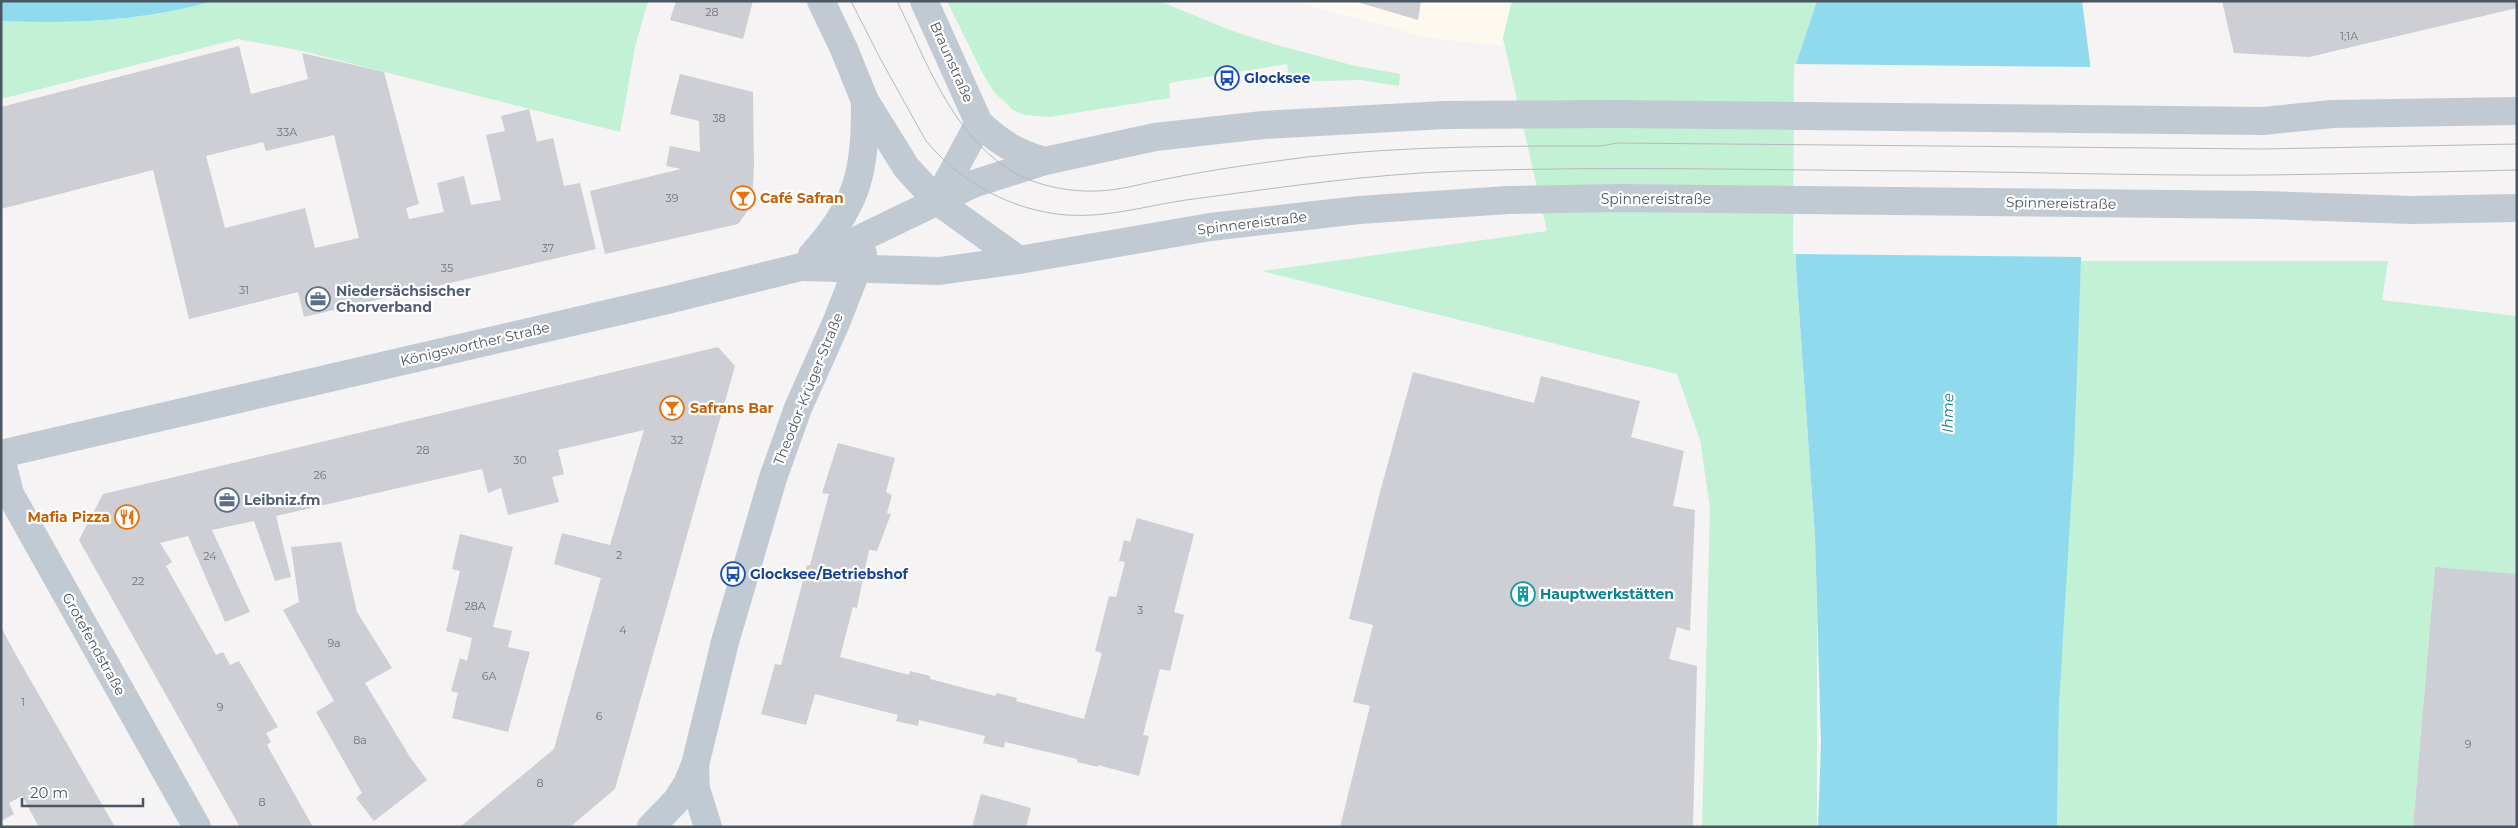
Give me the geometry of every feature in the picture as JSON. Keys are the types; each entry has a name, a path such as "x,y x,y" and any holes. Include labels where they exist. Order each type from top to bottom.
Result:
{"street":[{"path":"821,1 844,48 865,101 906,167 937,201 1019,260"},
{"name":"Braunstraße","path":"924,1 979,123 994,137 1020,154 1044,161"},
{"path":"800,267 833,232 855,193 865,150 865,101"},
{"path":"937,201 973,184 1044,161 1154,138 1263,125 1444,114 2263,121 2332,114 2517,111"},
{"path":"937,201 979,123"},
{"name":"Spinnereistraße","path":"800,267 939,271 1019,260 1210,227 1359,210 1508,200 1616,198 2262,205 2412,210 2517,208"},
{"name":"Königsworther Straße","path":"1,454 666,300 800,267 937,201"},
{"name":"Theodor-Krüger-Straße","path":"651,827 676,801 687,784 695,765 725,642 781,451 872,232"},
{"name":"Grotefendstraße","path":"1,458 10,494 197,827"},
{"path":"695,765 696,789 708,827"}],"shaded area":[{"path":"1291,1 1511,1 1502,46 1430,38"}],"green space":[{"path":"213,1 648,1 635,47 620,132 302,51 238,39 1,99 1,21 55,22 108,20 161,13"},
{"path":"947,1 1159,1 1230,30 1270,43 1355,66 1400,74 1399,86 1361,80 1289,82 1287,64 1169,83 1170,98 1049,117 1025,115 1013,110 994,92 983,74"},
{"path":"1512,1 1817,1 1796,64 1796,267 1815,537 1817,827 1702,827 1710,508 1700,440 1677,374 1262,271 1547,231 1503,38"},
{"path":"2081,261 2388,261 2382,300 2517,316 2517,574 2435,568 2413,827 2057,827 2059,704"}],"water":[{"path":"1,1 213,1 187,8 135,17 55,22 1,21"},
{"name":"Ihme","path":"1817,1 2082,1 2091,71 2081,261 2074,455 2059,704 2057,827 1818,827 1821,743 1815,537 1796,267 1796,64"}],"pier":[{"path":"1794,64 2093,67 2084,257 1793,254"}],"building":[{"path":"676,1 753,1 743,39 670,20"},
{"path":"1354,1 1421,1 1418,20"},
{"path":"2222,1 2517,1 2517,8 2309,57 2234,53"},
{"path":"239,46 251,94 308,79 302,53 384,72 419,204 406,208 409,219 444,212 437,183 464,176 471,205 501,200 486,135 505,131 501,116 529,109 537,142 553,138 564,186 580,183 596,249 304,317 298,292 189,319 153,170 1,209 1,107","holes":["334,135 359,238 315,248 305,208 225,228 206,156 263,142 266,151"]},
{"path":"680,74 753,92 754,166 752,205 738,224 605,254 590,191 681,169 666,166 670,146 700,152 699,121 670,114"},
{"path":"718,347 735,366 615,789 570,827 460,827 554,749 601,578 554,564 562,533 610,545 644,430 558,450 564,474 552,477 559,502 508,515 501,488 488,493 482,469 276,516 291,577 275,581 254,521 212,530 250,612 225,622 188,536 160,543 172,562 166,566 216,655 223,652 230,665 239,661 278,727 266,733 271,742 267,745 313,827 240,827 79,540 103,494"},
{"name":"Hauptwerkstätten","path":"1413,372 1534,403 1541,376 1640,401 1631,437 1684,451 1673,506 1695,510 1690,631 1677,627 1669,659 1697,666 1693,827 1340,827 1370,706 1353,702 1373,625 1349,619 1380,492"},
{"path":"838,443 895,458 886,492 892,495 887,513 891,514 877,551 869,550 857,608 853,607 840,657 909,675 910,671 930,676 930,679 995,696 997,693 1017,698 1016,701 1084,719 1102,653 1095,651 1109,596 1116,597 1125,562 1119,561 1124,540 1130,542 1137,518 1194,534 1174,612 1184,615 1170,671 1160,669 1143,735 1149,736 1139,776 1098,765 1098,767 1077,762 1077,759 1005,742 1004,748 983,743 985,736 919,720 918,726 896,721 898,715 815,694 806,725 761,714 775,664 781,665 807,565 810,565 829,494 822,493"},
{"path":"460,534 513,547 493,627 512,631 508,647 530,652 508,732 452,718 458,693 451,691 460,658 467,661 472,638 446,631 460,571 452,569"},
{"path":"341,542 357,612 392,668 365,683 410,757 427,780 374,821 356,798 362,793 316,712 334,701 283,610 299,602 291,547"},
{"path":"2435,567 2517,574 2517,827 2413,827"},
{"path":"1,627 115,827 39,827 22,796 9,803 14,814 1,821"},
{"path":"981,794 1031,808 1026,827 972,827"}],"tram line":[{"path":"851,1 926,141 940,156 971,182 989,192 1026,207 1066,215 1096,215 1186,200 1323,182 1461,171 1688,169 2221,175 2517,170"},
{"path":"897,1 942,94 956,116 989,155 1010,170 1029,180 1040,184 1074,190 1114,190 1205,172 1307,157 1454,147 1601,146 1617,143 2263,149 2517,144"}],"place":[{"name":"Glocksee","path":"1227,78"},
{"name":"Café Safran","path":"743,198"},
{"name":"Niedersächsischer Chorverband","path":"318,299"},
{"name":"Safrans Bar","path":"672,408"},
{"name":"Leibniz.fm","path":"227,500"},
{"name":"Mafia Pizza","path":"127,517"},
{"name":"Glocksee/Betriebshof","path":"733,574"},
{"name":"Hauptwerkstätten","path":"1523,594"}]}
